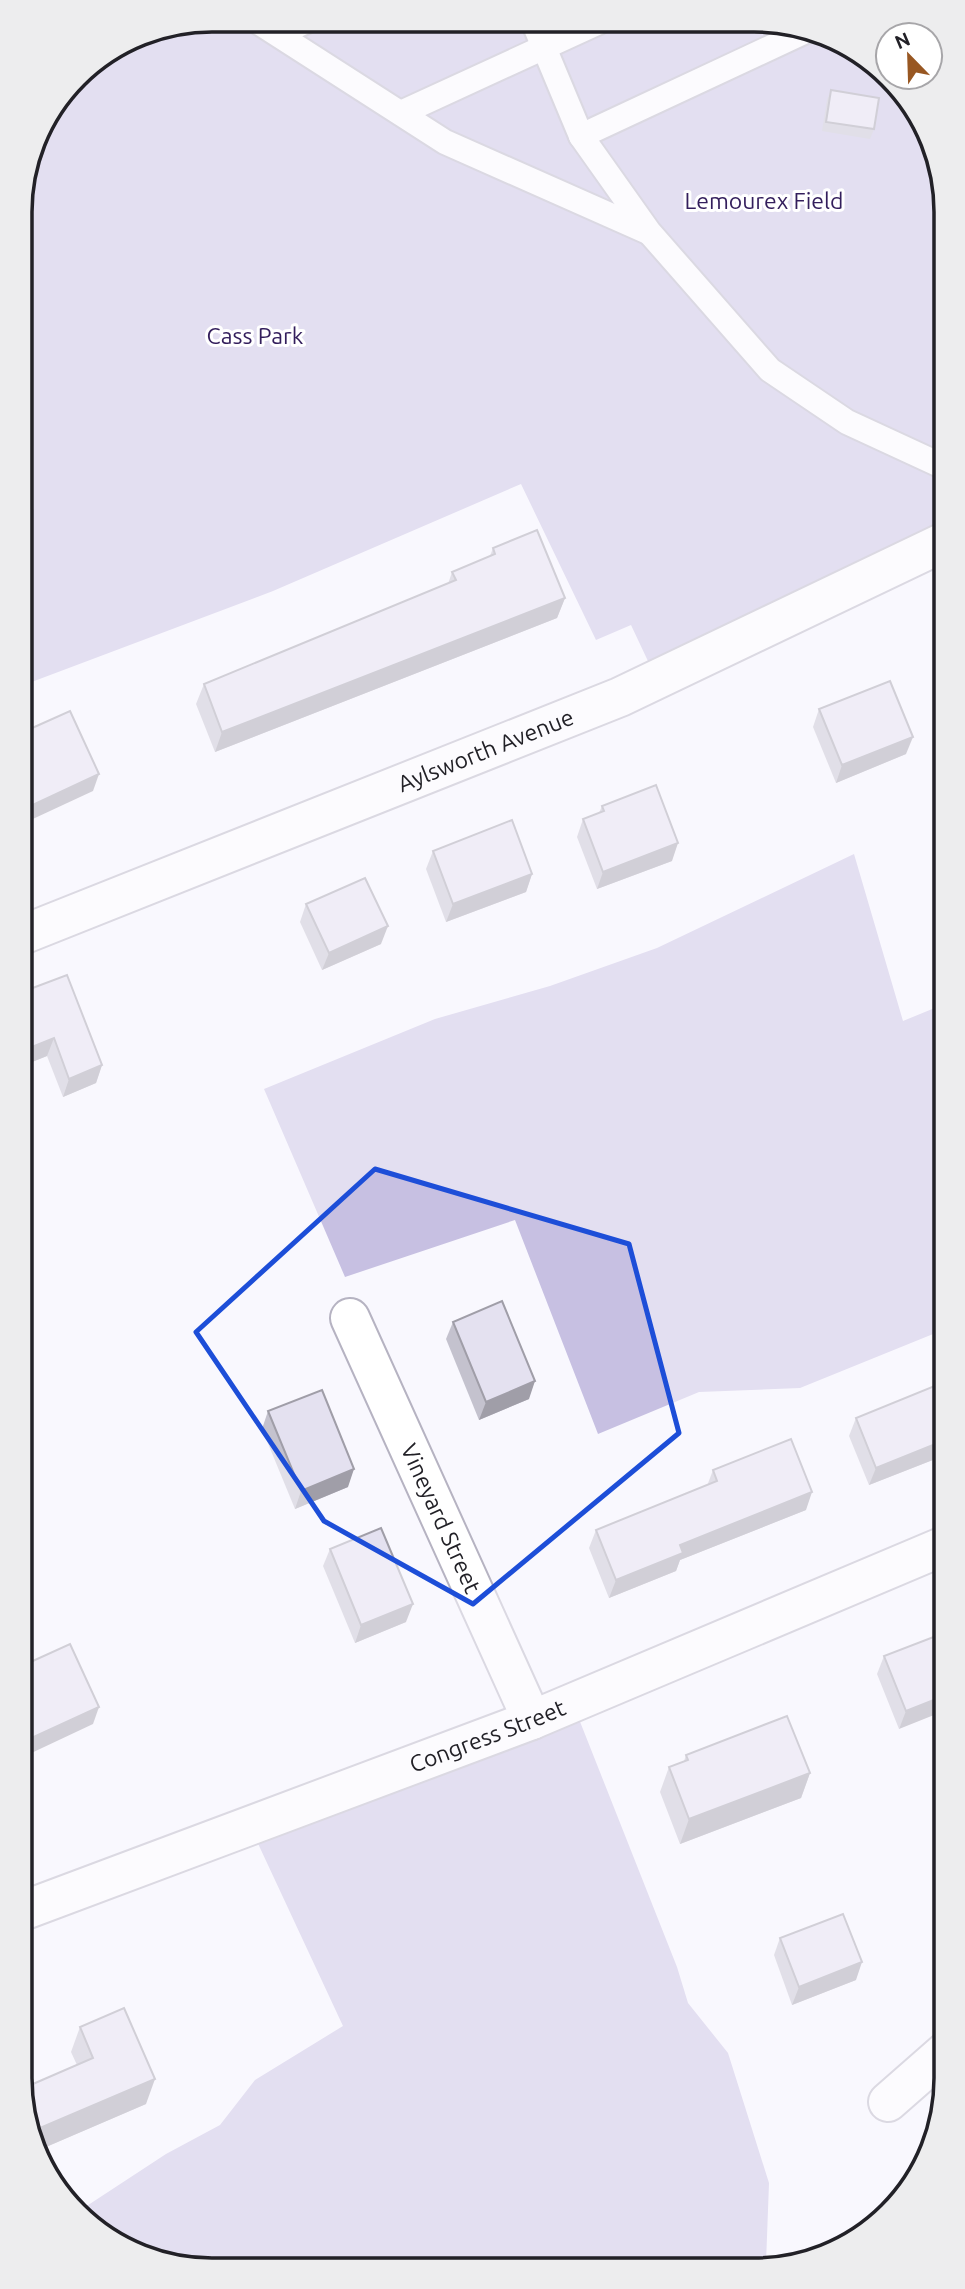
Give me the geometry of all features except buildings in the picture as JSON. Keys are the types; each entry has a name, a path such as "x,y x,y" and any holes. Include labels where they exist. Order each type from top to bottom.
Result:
{"street":[{"name":"Aylsworth Avenue","path":"32,931 620,697 934,547"},
{"name":"Vineyard Street","path":"350,1318 532,1720"},
{"name":"Congress Street","path":"32,1907 532,1720 933,1551"},
{"path":"888,2102 933,2063"}],"lane":[{"path":"276,32 445,142 649,232"},
{"path":"279,34 283,32"},
{"path":"538,32 580,136 649,232 770,370 847,422 934,462"},
{"path":"401,113 577,32"},
{"path":"580,136 794,37"}],"highlighted area":[{"path":"375,1169 629,1244 679,1433 473,1604 324,1521 196,1332"}],"green space":[{"name":"Cass Park","path":"212,32 777,33 811,41 833,50 874,78 874,91 887,91 909,122 920,143 932,188 934,551 655,676 631,625 596,640 521,484 273,591 32,682 32,200 45,143 76,93 112,62 143,45 188,33"},
{"path":"854,854 903,1021 934,1008 933,1334 800,1388 699,1392 598,1434 515,1220 345,1277 264,1089 435,1019 550,986 657,948"},
{"path":"575,1709 677,1967 688,2003 728,2053 769,2183 766,2257 212,2258 188,2256 154,2248 132,2239 102,2220 86,2207 166,2154 220,2125 255,2080 343,2026 254,1835"}],"park label":[{"name":"Lemourex Field","path":"764,201"}]}
